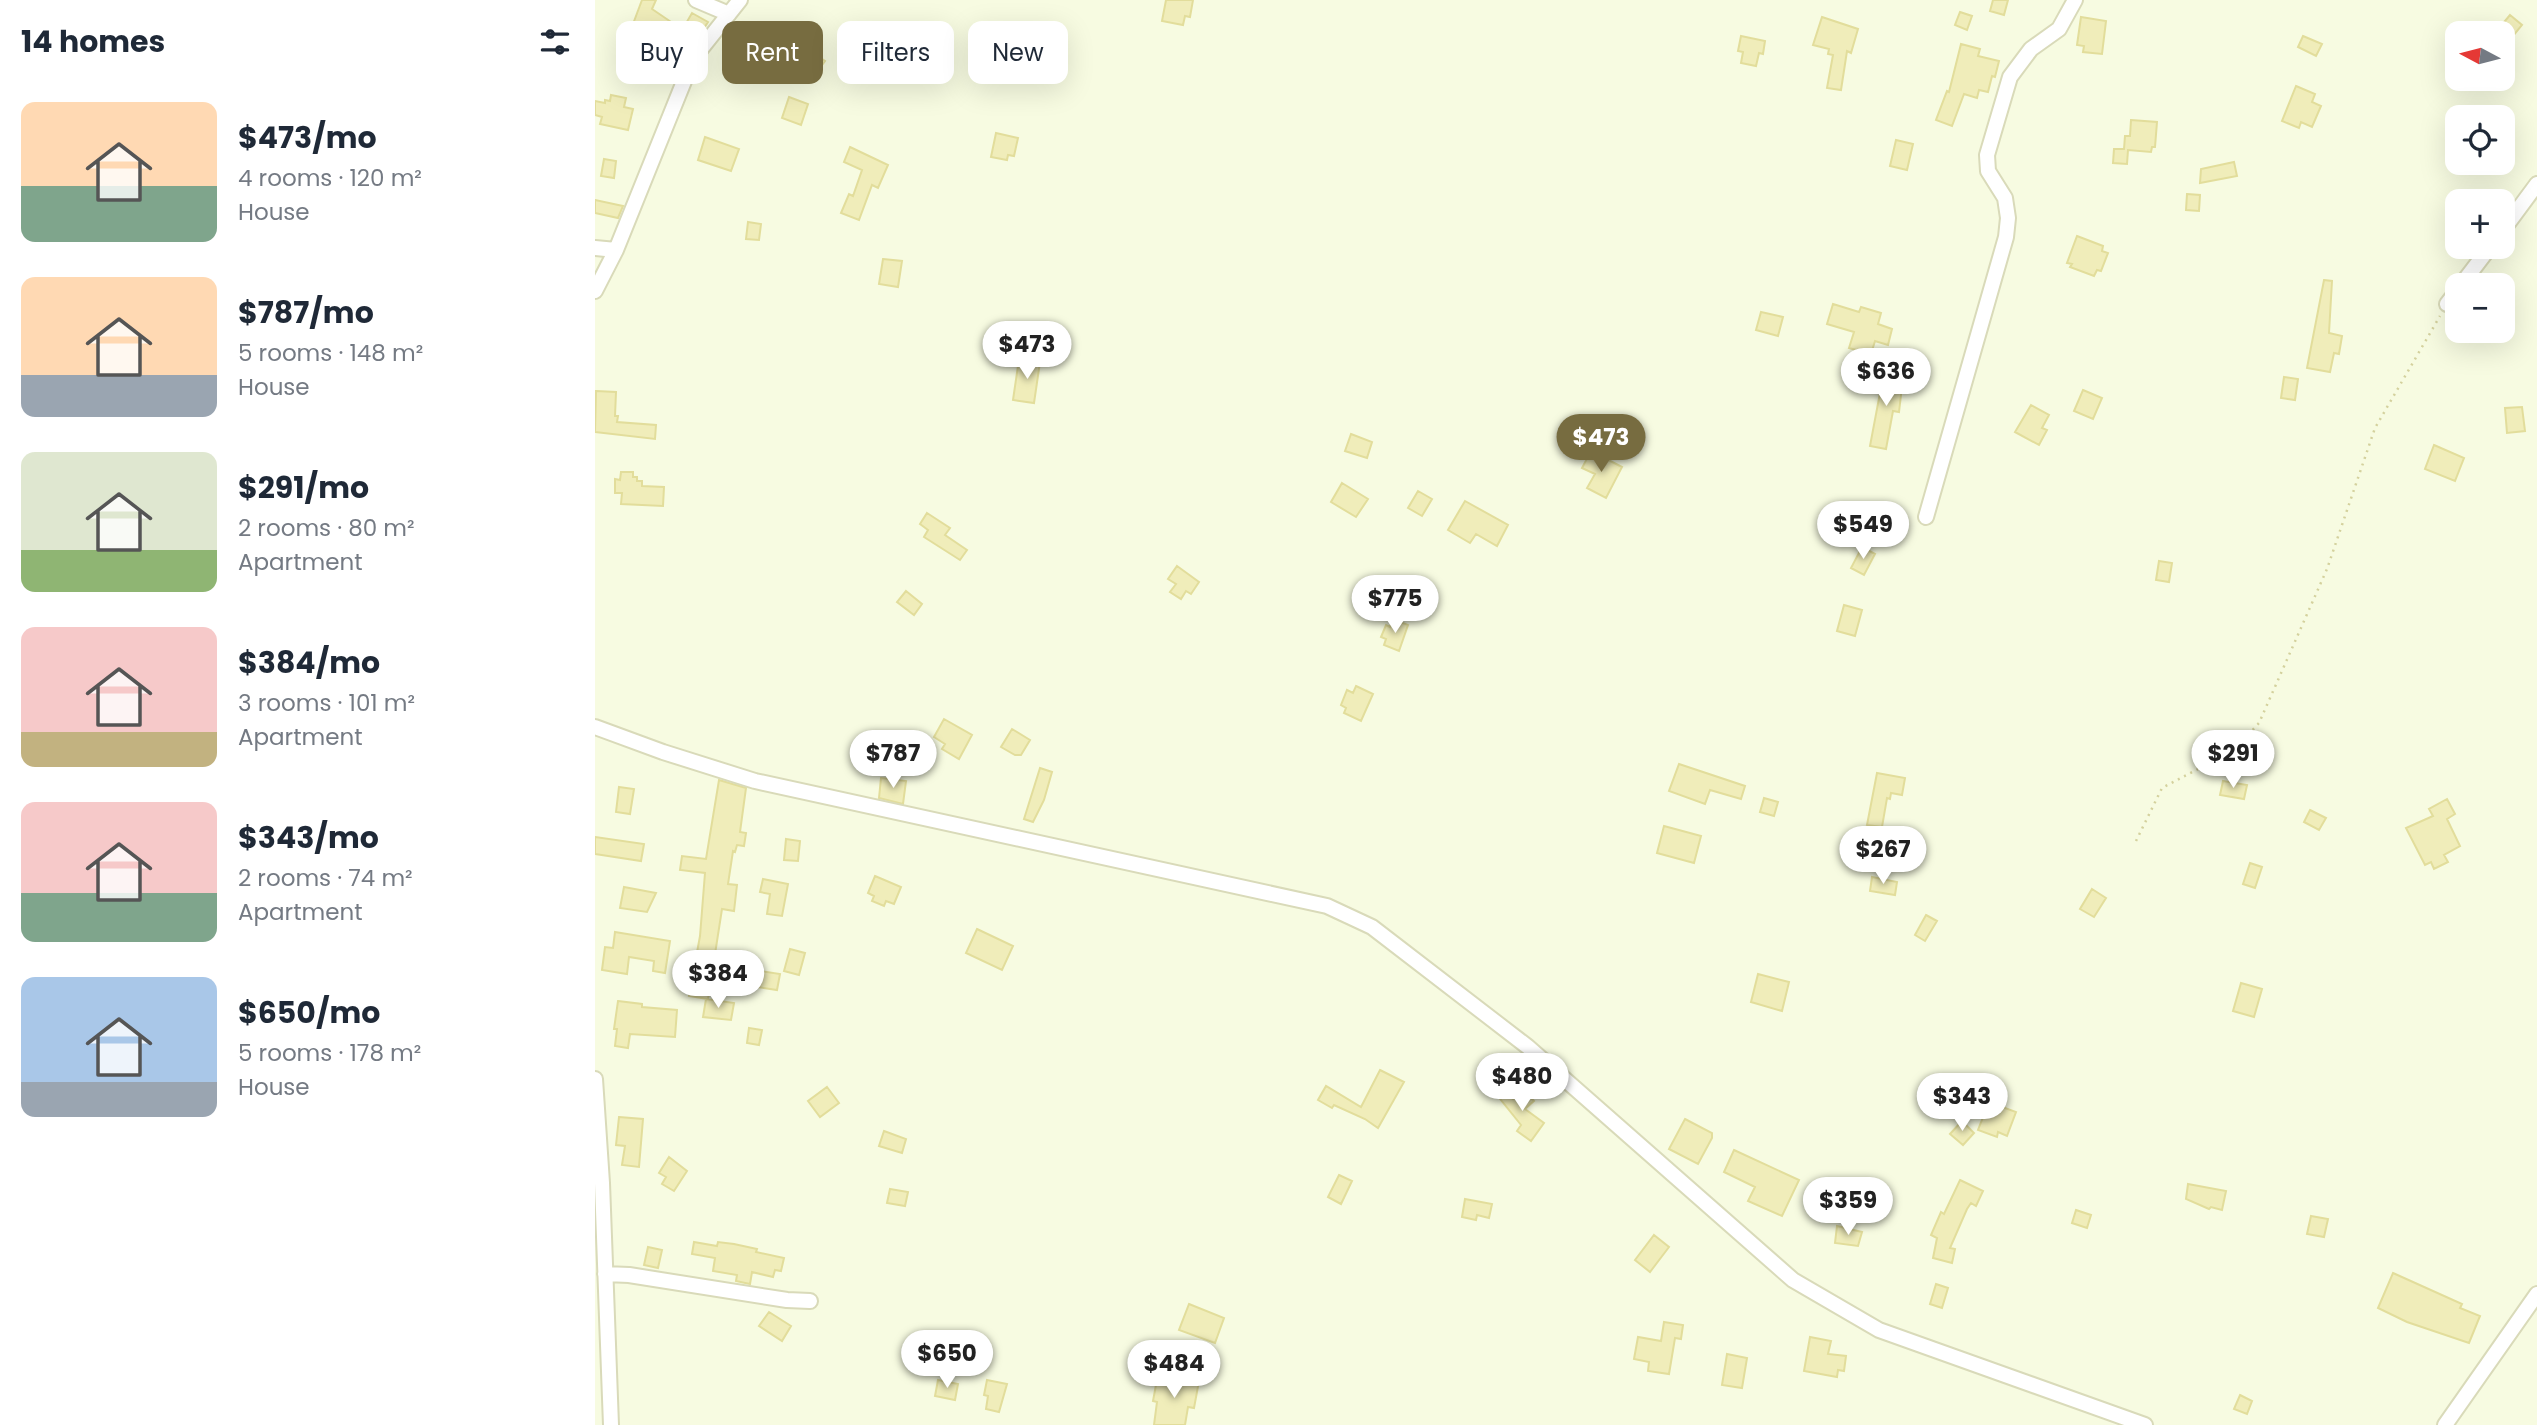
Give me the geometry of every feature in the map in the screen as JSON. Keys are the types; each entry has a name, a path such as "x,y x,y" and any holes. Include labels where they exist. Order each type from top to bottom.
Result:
{"street":[{"path":"697,0 729,14"},
{"path":"595,291 616,250 693,59 740,0"},
{"path":"1926,517 2006,237 2008,218 2005,198 1988,171 1987,155 2010,77 2031,49 2059,29 2075,0"},
{"path":"2515,214 2537,184"},
{"path":"595,248 616,250"},
{"path":"2470,273 2481,259"},
{"path":"595,727 755,781 1327,906 1372,927 1528,1047 1793,1280 1878,1330 2145,1425"},
{"path":"595,1079 603,1183 611,1425"},
{"path":"605,1274 629,1275 787,1300 810,1301"},
{"path":"2445,1425 2537,1294"}],"path":[{"path":"2136,841 2162,788 2234,750 2259,723 2327,569 2375,428 2445,307"}],"building":[{"path":"642,0 656,0 652,9 670,21 634,21"},
{"path":"1166,0 1193,0 1190,17 1185,16 1183,25 1162,21"},
{"path":"1993,0 2008,0 2004,15 1990,11"},
{"path":"1960,12 1972,16 1967,30 1955,25"},
{"path":"692,13 706,21 687,21"},
{"path":"2510,15 2522,25 2515,34 2515,21 2505,21"},
{"path":"1822,17 1858,29 1851,53 1847,51 1841,90 1827,88 1833,55 1828,54 1829,49 1813,45"},
{"path":"2081,17 2106,21 2102,54 2083,52 2084,46 2077,45"},
{"path":"1741,36 1765,41 1763,54 1759,53 1756,66 1741,63 1743,52 1738,51"},
{"path":"2303,36 2322,44 2316,56 2298,47"},
{"path":"1961,44 1980,49 1978,56 1999,61 1988,92 1979,90 1977,98 1964,94 1952,126 1936,120 1947,91 1949,92"},
{"path":"2296,86 2315,94 2312,102 2321,106 2312,127 2301,122 2299,128 2282,121"},
{"path":"611,95 626,98 624,107 633,109 628,130 600,124 602,117 595,115 595,101 605,103 605,100 610,101"},
{"path":"789,97 808,104 801,125 782,118"},
{"path":"2131,120 2157,122 2155,147 2152,147 2151,152 2128,150 2127,164 2113,163 2114,149 2124,149 2125,136 2130,136"},
{"path":"996,133 1018,138 1014,156 1008,155 1007,160 991,157"},
{"path":"705,137 739,149 731,171 698,160"},
{"path":"1896,140 1913,144 1907,170 1890,166"},
{"path":"850,147 888,165 878,188 872,185 859,220 841,213 849,194 853,196 862,170 844,162"},
{"path":"604,159 616,161 614,178 601,176"},
{"path":"2234,162 2237,176 2200,183 2201,169"},
{"path":"2187,194 2200,195 2199,211 2186,210"},
{"path":"595,200 623,206 618,218 595,213"},
{"path":"748,222 761,224 759,240 746,239"},
{"path":"2077,236 2103,246 2102,251 2108,253 2101,271 2097,270 2094,276 2070,267 2072,264 2067,263"},
{"path":"883,259 902,261 898,287 879,284"},
{"path":"2324,280 2332,281 2329,333 2342,336 2339,354 2334,353 2330,372 2307,368"},
{"path":"1833,304 1859,312 1861,307 1881,313 1878,324 1892,329 1888,345 1875,341 1871,354 1849,348 1854,332 1827,324"},
{"path":"1761,312 1783,317 1778,336 1756,330"},
{"path":"1019,359 1040,362 1034,403 1013,400"},
{"path":"1876,375 1903,378 1899,412 1893,411 1886,449 1870,446 1880,393 1874,392"},
{"path":"2284,377 2298,379 2295,400 2281,398"},
{"path":"2083,390 2102,398 2093,419 2074,411"},
{"path":"596,391 616,392 617,422 656,425 655,439 595,432"},
{"path":"2031,405 2049,415 2042,428 2047,430 2039,445 2015,432"},
{"path":"2522,407 2525,431 2507,433 2505,408"},
{"path":"1351,434 1372,442 1367,458 1345,451"},
{"path":"2434,445 2464,458 2455,481 2425,469"},
{"path":"1591,451 1622,467 1606,498 1587,488 1595,474 1582,468"},
{"path":"621,472 633,472 637,481 642,481 642,486 664,487 663,506 621,504 622,493 615,493 615,479 620,480"},
{"path":"1342,483 1368,499 1356,517 1331,502"},
{"path":"1418,491 1432,499 1422,516 1408,508"},
{"path":"1465,501 1508,525 1497,546 1476,534 1470,543 1448,530"},
{"path":"927,513 950,528 945,535 967,550 960,560 924,537 928,530 920,524"},
{"path":"1862,547 1875,554 1864,575 1851,568"},
{"path":"2159,561 2172,563 2169,582 2156,580"},
{"path":"1177,566 1199,582 1191,594 1186,591 1181,599 1170,592 1176,584 1168,579"},
{"path":"906,591 922,604 914,615 897,602"},
{"path":"1844,605 1862,610 1855,636 1837,631"},
{"path":"1393,619 1408,625 1399,651 1384,645 1386,639 1381,637 1386,625 1390,627"},
{"path":"1356,686 1373,694 1361,721 1344,713 1346,708 1341,705 1347,690 1353,693"},
{"path":"944,719 972,735 959,759 942,749 945,744 934,737"},
{"path":"1012,729 1030,740 1021,755 1015,755 1001,747"},
{"path":"1679,764 1745,786 1741,799 1710,790 1705,804 1669,791"},
{"path":"1040,768 1052,772 1044,800 1033,822 1024,819"},
{"path":"1877,773 1905,778 1902,795 1891,793 1890,799 1887,798 1882,827 1867,825"},
{"path":"881,778 906,781 903,804 879,798"},
{"path":"719,780 746,788 740,832 746,833 744,846 737,845 735,852 733,851 728,884 737,885 734,911 722,909 708,999 689,996 700,936 705,873 680,870 682,856 706,859"},
{"path":"2223,781 2247,785 2244,799 2220,795"},
{"path":"619,787 634,789 630,814 616,812"},
{"path":"1764,798 1778,802 1774,816 1760,812"},
{"path":"2447,799 2455,814 2447,819 2460,846 2444,855 2448,862 2434,869 2431,862 2425,865 2406,828 2433,816 2429,809"},
{"path":"2310,810 2326,818 2319,830 2304,822"},
{"path":"1664,826 1701,836 1694,863 1657,853"},
{"path":"595,837 644,844 641,861 595,854"},
{"path":"786,839 800,841 798,861 784,860"},
{"path":"2250,863 2262,867 2255,888 2243,884"},
{"path":"875,876 901,887 894,904 886,901 884,906 872,901 874,896 868,893"},
{"path":"1872,877 1897,882 1895,895 1870,891"},
{"path":"763,879 788,884 782,916 767,914 770,894 760,892"},
{"path":"624,887 656,893 647,912 620,908"},
{"path":"2092,889 2106,898 2094,917 2080,909"},
{"path":"1926,915 1937,921 1925,941 1915,935"},
{"path":"977,929 1013,946 1002,970 966,953"},
{"path":"615,932 670,941 665,973 653,971 654,961 629,957 627,974 602,970 605,947 613,948"},
{"path":"790,949 805,953 799,975 784,971"},
{"path":"754,970 780,974 777,990 751,986"},
{"path":"1758,974 1789,982 1782,1011 1751,1002"},
{"path":"2241,983 2262,989 2254,1017 2233,1011"},
{"path":"706,999 734,1003 731,1020 703,1017"},
{"path":"618,1001 642,1004 642,1007 677,1010 675,1037 630,1034 628,1048 615,1046 617,1029 614,1029"},
{"path":"749,1028 762,1030 759,1045 747,1043"},
{"path":"1380,1070 1404,1082 1378,1128 1365,1119 1334,1105 1332,1108 1318,1100 1326,1086 1361,1107"},
{"path":"827,1087 839,1103 820,1117 808,1101"},
{"path":"1496,1087 1513,1099 1524,1090 1534,1101 1525,1109 1544,1123 1531,1141 1517,1131 1521,1125 1493,1090"},
{"path":"1989,1102 2016,1112 2007,1136 1998,1132 1997,1137 1978,1130"},
{"path":"619,1117 643,1119 639,1167 622,1165 625,1146 616,1145"},
{"path":"1685,1119 1712,1133 1698,1164 1669,1149"},
{"path":"1962,1121 1974,1133 1963,1145 1950,1134"},
{"path":"884,1131 906,1139 902,1153 879,1146"},
{"path":"1734,1150 1799,1180 1782,1216 1748,1201 1755,1187 1724,1172"},
{"path":"669,1157 687,1171 674,1191 662,1184 666,1177 659,1173"},
{"path":"1339,1175 1352,1181 1341,1204 1328,1197"},
{"path":"1960,1180 1983,1191 1976,1206 1971,1203 1967,1209 1950,1248 1955,1249 1952,1263 1933,1258 1937,1238 1931,1235"},
{"path":"2188,1184 2226,1191 2222,1210 2211,1207 2209,1209 2186,1199"},
{"path":"890,1189 908,1192 905,1206 887,1203"},
{"path":"1465,1199 1492,1204 1489,1218 1477,1215 1476,1220 1462,1217"},
{"path":"2076,1210 2091,1215 2087,1228 2072,1223"},
{"path":"2311,1216 2328,1219 2324,1237 2307,1234"},
{"path":"1837,1226 1862,1232 1858,1246 1835,1243"},
{"path":"1654,1235 1669,1247 1650,1272 1635,1260"},
{"path":"694,1242 717,1246 718,1242 734,1244 784,1258 781,1271 775,1270 773,1277 752,1272 750,1284 736,1281 737,1275 713,1271 715,1258 692,1254"},
{"path":"648,1247 662,1250 658,1268 644,1265"},
{"path":"2393,1273 2462,1304 2460,1308 2480,1316 2469,1343 2407,1322 2378,1308"},
{"path":"1936,1284 1948,1288 1942,1308 1930,1304"},
{"path":"1189,1304 1224,1318 1215,1343 1179,1330"},
{"path":"769,1312 791,1326 782,1341 759,1326"},
{"path":"1664,1322 1683,1325 1681,1339 1675,1338 1669,1374 1648,1371 1649,1362 1634,1359 1638,1337 1661,1341"},
{"path":"1810,1337 1831,1341 1828,1354 1846,1356 1844,1371 1838,1370 1837,1377 1804,1371"},
{"path":"1727,1354 1747,1358 1742,1388 1722,1385"},
{"path":"1158,1374 1199,1381 1194,1408 1188,1407 1185,1425 1154,1425 1157,1402 1153,1401"},
{"path":"938,1380 958,1384 955,1400 935,1396"},
{"path":"987,1380 1007,1384 999,1412 986,1409 988,1396 984,1395"},
{"path":"2240,1395 2252,1401 2247,1414 2234,1409"}]}
